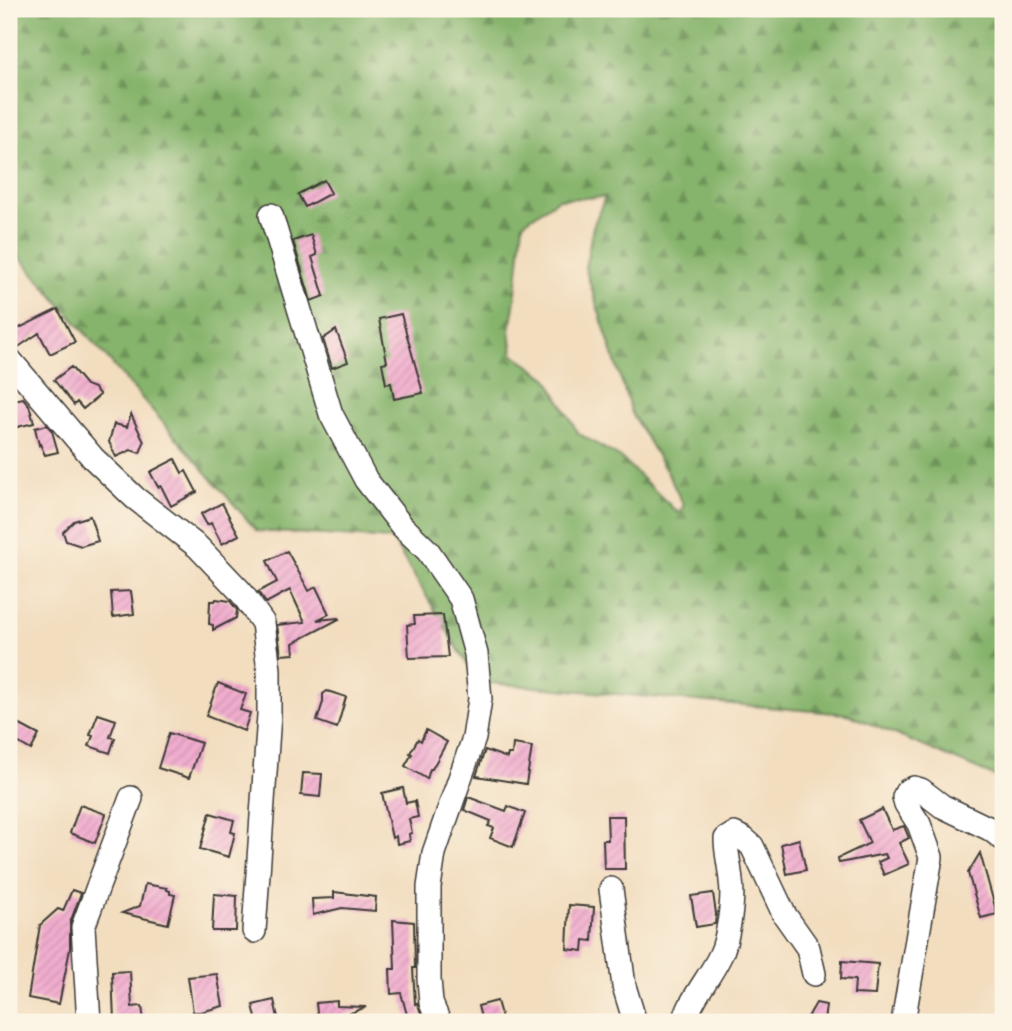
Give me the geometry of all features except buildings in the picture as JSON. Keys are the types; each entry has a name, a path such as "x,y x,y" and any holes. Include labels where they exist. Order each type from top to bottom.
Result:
{"street":[{"path":"271,215 331,414 366,480 402,526 428,551 461,600 476,654 480,699 474,738 434,853 429,887 429,979 431,1003 439,1022"},
{"path":"9,359 93,458 135,498 198,547 241,592 263,623 269,670 269,715 254,931"},
{"path":"903,1022 931,857 919,824 906,804 904,797 907,791 915,788 921,790 942,806 990,829 1003,839"},
{"path":"89,1022 83,928 131,798"},
{"path":"684,1022 688,1009 722,954 730,917 732,884 726,839 734,834 752,846 784,914 808,948 814,974"},
{"path":"611,889 628,1022"}],"green space":[{"path":"9,9 1003,9 1003,780 847,714 478,682 392,539 257,531 9,245","holes":["605,197 593,227 585,268 632,414 684,506 678,513 621,458 578,433 548,379 513,354 510,331 523,223 558,199"]}]}
